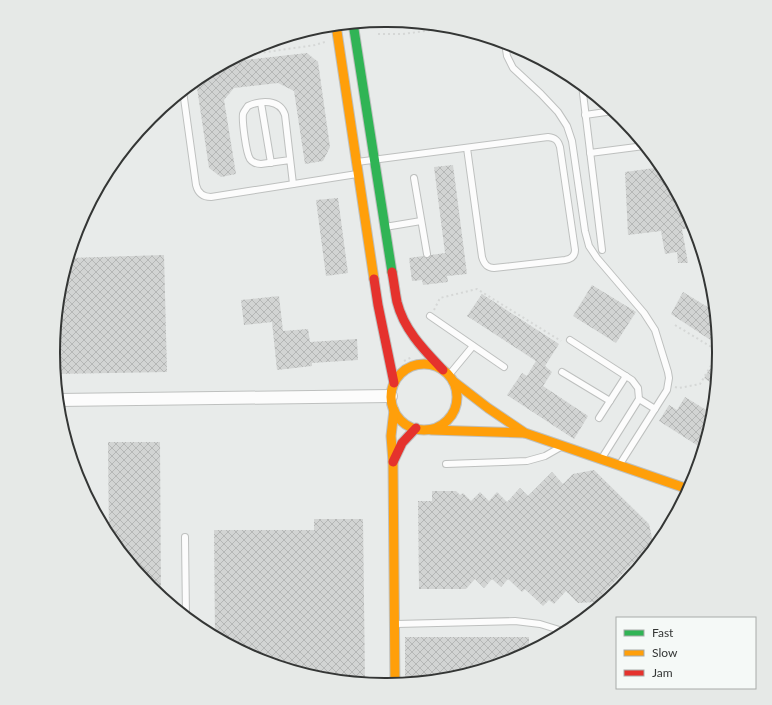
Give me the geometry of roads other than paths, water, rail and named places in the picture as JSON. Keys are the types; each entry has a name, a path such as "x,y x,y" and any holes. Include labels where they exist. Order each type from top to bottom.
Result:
{"street":[{"path":"355,29 397,302 401,316 411,335 448,375 457,391 457,402 453,412 446,421 437,427 427,430"},
{"path":"337,31 378,306 394,383"},
{"path":"395,678 393,462 390,431 394,410 391,396 394,383 407,368 425,364 435,366 488,408 525,433 682,487"},
{"path":"64,400 391,396"},
{"path":"394,410 407,425 427,430 525,433"},
{"path":"393,462 402,443 416,428"}],"lane":[{"path":"506,50 507,56 513,68 558,112 567,126 572,140 585,231 589,246 597,258 650,321 659,339 668,372 668,384 664,396 620,466"},
{"path":"583,93 602,250"},
{"path":"184,97 196,185 199,193 207,197 358,174"},
{"path":"290,160 257,164 251,159 248,152 243,119 244,112 248,106 261,103 275,103 284,111 293,184"},
{"path":"261,103 271,163"},
{"path":"585,115 605,112"},
{"path":"356,162 548,137 556,140 560,147 575,250 574,256 565,260 494,268 491,268 485,264 482,257 467,148"},
{"path":"590,153 638,147"},
{"path":"414,178 427,254"},
{"path":"385,227 421,221"},
{"path":"430,316 504,368"},
{"path":"570,340 636,383 639,393 639,399 601,459"},
{"path":"448,375 473,346"},
{"path":"562,372 610,402"},
{"path":"599,418 626,376"},
{"path":"639,399 655,409"},
{"path":"446,464 527,461 546,456 562,446"},
{"path":"185,537 186,609"},
{"path":"394,624 514,621 540,624 557,629"}]}
